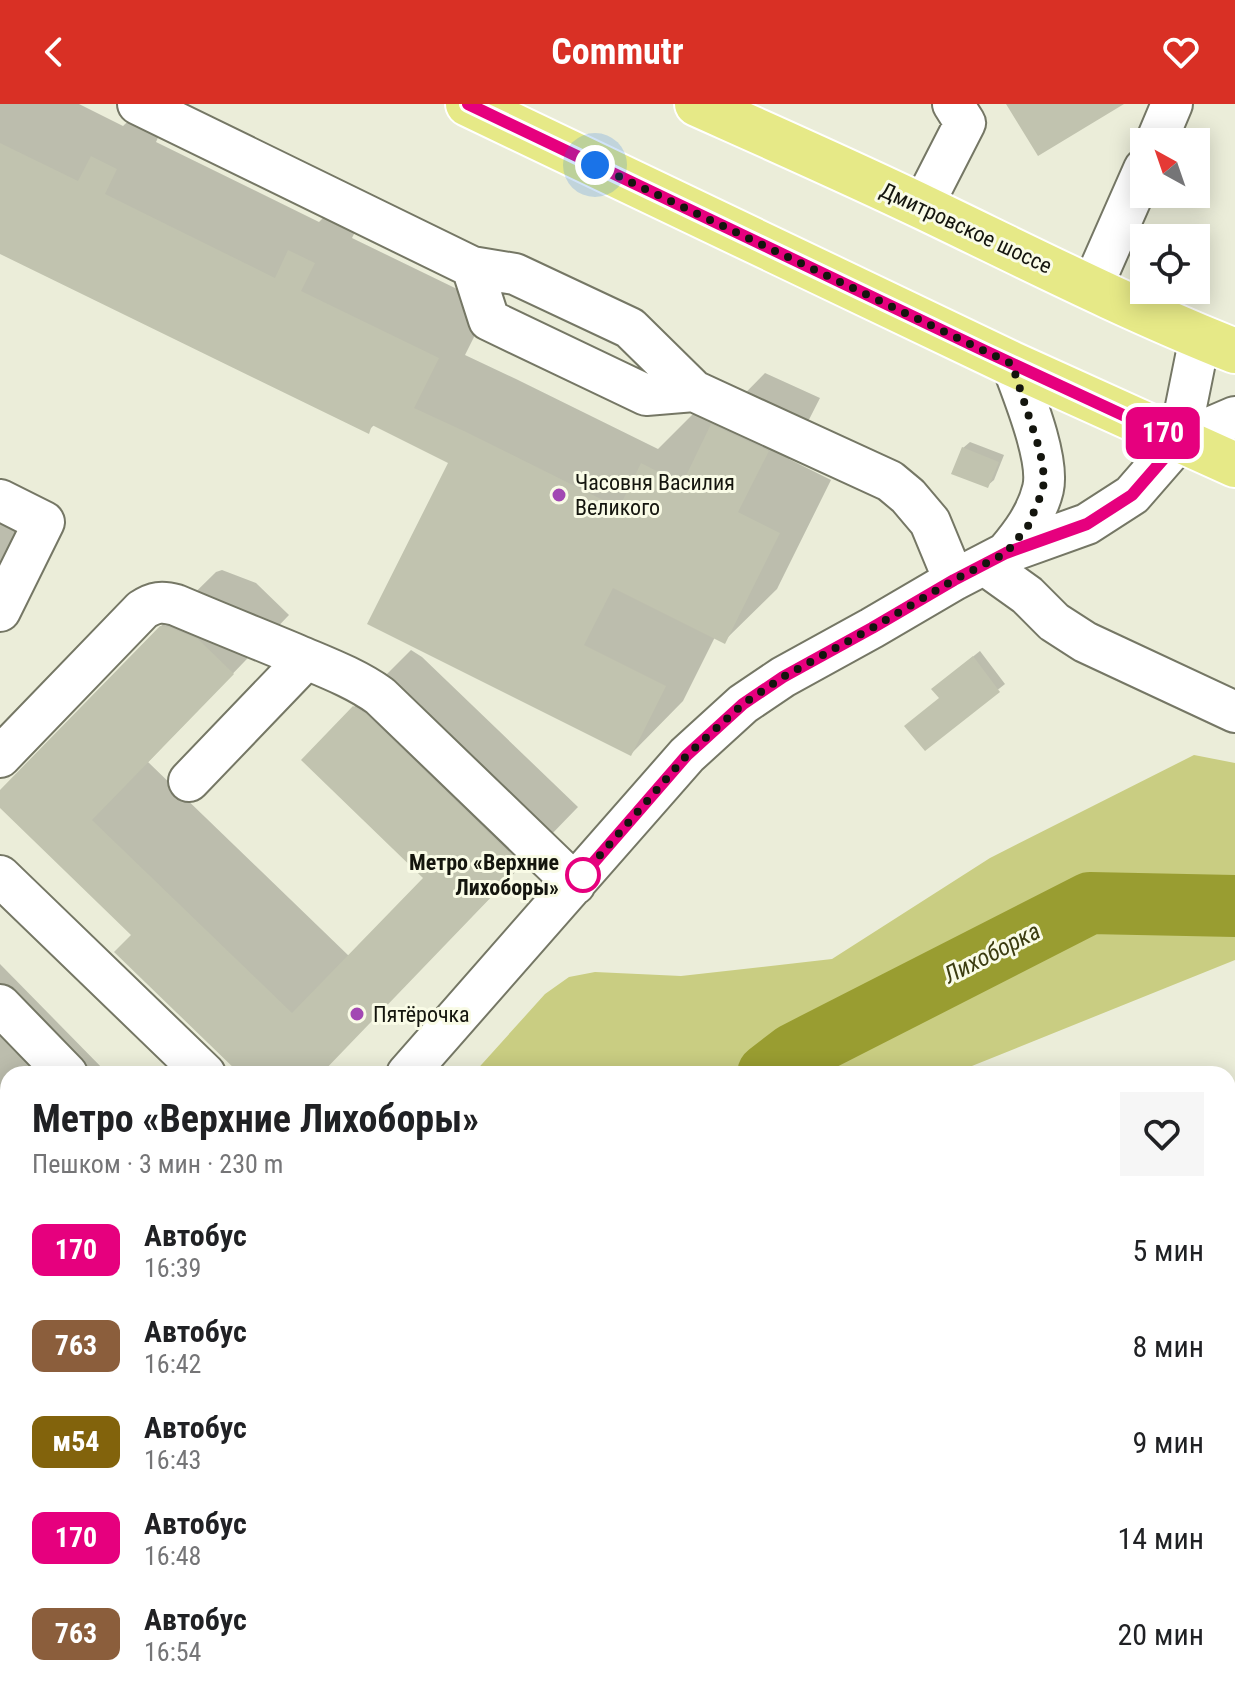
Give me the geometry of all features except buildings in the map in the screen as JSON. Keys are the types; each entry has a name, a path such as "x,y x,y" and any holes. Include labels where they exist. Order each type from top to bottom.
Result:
{"main road":[{"path":"468,104 1012,364 1235,465"},
{"name":"Дмитровское шоссе","path":"726,110 922,207 1218,344"}],"street":[{"path":"138,104 472,267 515,274 630,328 694,391 890,481 908,496 930,522 982,566 1027,595 1054,622 1085,642 1235,712"},
{"path":"922,207 965,123 953,104"},
{"path":"1162,128 1172,104"},
{"path":"1092,287 1130,201"},
{"path":"472,267 489,320 646,395 694,391"},
{"path":"414,1066 687,755 743,704 783,677 982,566 1087,524 1132,495 1179,441 1218,344"},
{"path":"982,566 1028,526 1043,490 1040,451 1012,364"},
{"path":"1179,441 1235,417"},
{"path":"0,500 44,522 0,611"},
{"path":"0,757 142,610 151,604 163,602 365,685 380,696 388,719 575,884"},
{"path":"189,781 306,659"},
{"path":"0,876 197,1066"},
{"path":"0,1005 59,1066"}],"green space":[{"path":"1194,755 1235,763 1235,960 972,1066 480,1066 545,994 569,977 595,972 681,976 832,959 990,858"}],"waterway":[{"name":"Лихоборка","path":"778,1066 794,1054 1090,903 1235,906"}],"bus line":[{"name":"170","path":"468,104 1179,441 1132,495 1087,524 1006,553 954,580 783,677 743,704 687,755 582,876"}],"place":[{"name":"Часовня Василия Великого","path":"559,495"},
{"name":"Метро «Верхние Лихоборы»","path":"583,875"},
{"name":"Пятёрочка","path":"357,1014"}],"route":[{"path":"583,875 687,755 743,704 783,677 1006,553 1028,526 1043,490 1044,476 1040,451 1012,364 595,165"}]}
